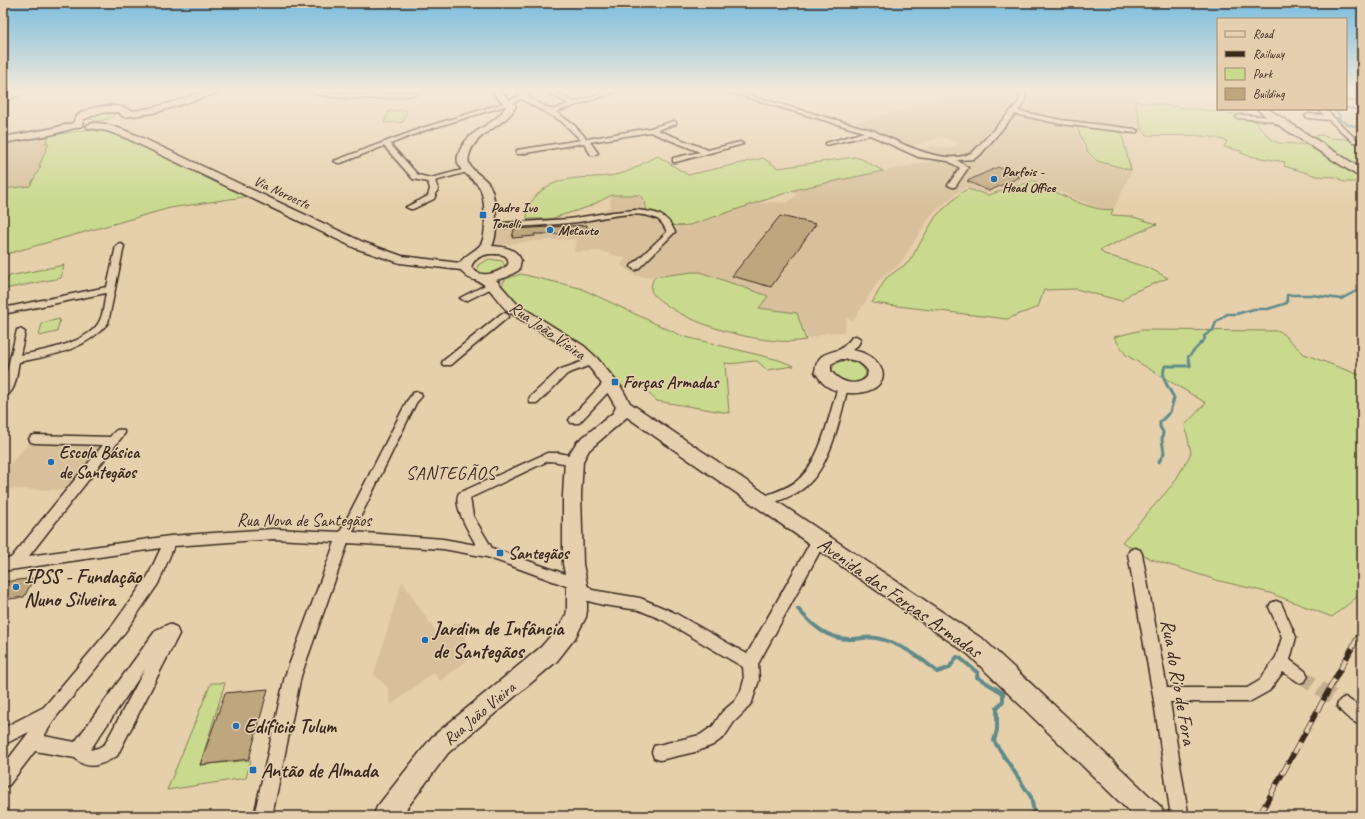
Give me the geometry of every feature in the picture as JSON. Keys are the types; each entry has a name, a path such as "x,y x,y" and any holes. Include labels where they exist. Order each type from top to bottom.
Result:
{"street":[{"path":"3,140 64,129"},
{"name":"Via Noroeste","path":"112,129 130,136 352,241 383,254 418,262 472,259"},
{"name":"Via Noroeste","path":"132,129 377,243 421,255 472,259"},
{"path":"338,161 423,129"},
{"path":"465,298 492,283 510,270 516,262 515,258 511,254 495,248 489,240 489,203 486,190 484,185 463,162 466,146 473,137 484,129"},
{"path":"575,129 587,140 594,153"},
{"path":"863,129 873,132 921,155 950,159 971,157 977,153 998,129"},
{"path":"1120,129 1135,131"},
{"path":"1291,129 1362,174"},
{"path":"1343,129 1355,141"},
{"path":"520,152 651,130 707,152"},
{"path":"828,144 873,132"},
{"path":"386,144 416,177 431,180 470,170"},
{"path":"676,160 740,144"},
{"path":"950,159 964,168"},
{"path":"952,185 960,172 973,163"},
{"path":"410,207 431,197 434,189 431,180"},
{"path":"489,226 568,221 617,213 647,214 659,217 667,223 671,232 635,267"},
{"path":"472,259 489,240"},
{"path":"14,360 68,348 91,335 105,321 110,289 120,246"},
{"path":"472,259 500,250"},
{"name":"Rua João Vieira","path":"472,259 467,271 492,283 512,308 571,342 592,361 620,399 624,407"},
{"path":"478,292 478,287 492,283"},
{"path":"492,283 504,316"},
{"path":"3,311 110,289"},
{"path":"447,363 504,316 522,314"},
{"path":"3,393 8,389 20,332"},
{"path":"841,354 861,357 868,361 876,371 876,377 868,386 861,388 843,388 825,377 822,367 828,359 841,354 855,341 861,357"},
{"path":"534,400 563,372 592,361"},
{"path":"575,420 609,384"},
{"path":"763,501 785,493 806,479 826,442 843,388"},
{"path":"263,816 293,676 343,538 412,401 417,396"},
{"path":"487,552 467,516 463,496 547,457 574,460 583,446 620,416 624,407"},
{"name":"Avenida das Forças Armadas","path":"624,407 976,647 1152,816"},
{"path":"9,564 116,437 35,439"},
{"name":"Rua João Vieira","path":"386,816 440,745 549,654 562,640 576,617 577,584 573,564 572,495 574,460"},
{"name":"Rua Nova de Santegãos","path":"9,564 170,541 273,534 443,544 487,552 577,584 588,594 603,599 646,606 668,616 750,663"},
{"path":"660,752 712,737 723,728 728,716 748,697 752,670 750,663 819,540"},
{"path":"3,780 32,742 50,712 118,630 136,605 153,580 170,541"},
{"name":"Rua do Rio de Fora","path":"1135,554 1161,695 1179,813 1176,816"},
{"path":"1161,695 1249,696 1264,686 1282,662 1289,637 1276,607"},
{"path":"32,742 79,751 85,757 92,758 101,756 110,750 172,634 171,632 168,631 161,635 79,751"},
{"path":"1282,662 1300,676"},
{"path":"1345,705 1362,718"},
{"path":"3,737 50,712"}],"shaded area":[{"path":"869,129 991,129 984,135 986,139 971,153 960,157 944,157 919,152 932,145 950,149 959,143 941,137 909,147 884,134"},
{"path":"1001,129 1076,129 1085,151 1095,161 1132,171 1114,208 1105,209 1090,205 1031,178 1026,181 985,193 966,187 959,191 931,215 900,264 879,280 853,321 847,317 844,332 826,333 808,339 797,313 759,308 768,296 700,272 647,277 637,276 621,266 625,258 599,251 574,252 577,239 532,241 496,246 495,223 589,217 611,207 610,194 641,192 648,211 669,221 675,228 687,227 754,204 774,202 787,203 797,195 792,191 798,188 934,161 972,160"},
{"path":"47,135 45,143 49,143 41,166 30,186 3,188 3,141"},
{"name":"Escola Básica de Santegãos","path":"29,443 97,446 100,448 66,490 3,489 3,472"},
{"name":"Jardim de Infância de Santegãos","path":"402,581 435,631 464,621 466,650 471,657 440,681 434,672 391,705 387,687 374,674"}],"green space":[{"path":"90,129 101,129 122,135 250,196 170,208 3,255 3,189 30,186 41,166 39,166 49,143 45,143 49,136"},
{"path":"1078,129 1110,129 1133,132 1122,135 1131,170 1097,161 1087,151"},
{"path":"1262,129 1271,139 1278,143 1314,145 1362,176 1362,182 1344,182 1337,177 1317,176 1284,166 1285,162 1249,156 1241,153 1241,151 1224,147 1227,141 1217,138 1147,135 1142,130"},
{"path":"1321,135 1329,138 1362,140 1362,169 1308,136"},
{"path":"658,156 688,175 763,158 778,168 854,157 862,159 883,171 798,189 690,225 669,225 656,218 648,216 645,202 640,195 612,195 588,207 550,219 527,219 528,209 531,203 546,187 576,178 608,176 624,173"},
{"path":"1032,180 1072,200 1095,208 1105,210 1113,209 1111,215 1130,216 1157,224 1100,250 1104,254 1149,268 1168,278 1131,293 1122,301 1076,289 1044,290 1038,307 1007,319 872,303 886,278 909,262 936,216 962,192 968,189 988,195 1030,182"},
{"path":"489,259 502,261 505,266 500,272 483,274 477,269 478,265"},
{"path":"64,265 61,278 4,289 9,276"},
{"path":"700,272 768,296 759,308 797,313 806,340 772,341 753,338 713,327 678,312 655,296 651,289 654,277"},
{"path":"521,274 580,288 682,336 779,360 794,366 767,370 757,361 733,364 725,363 729,413 657,401 634,380 621,388 602,362 585,346 516,302 502,286 505,279"},
{"path":"60,319 57,332 39,336 42,323"},
{"path":"1142,330 1280,331 1304,354 1362,376 1362,593 1332,617 1270,593 1216,580 1151,559 1122,542 1174,483 1191,453 1185,425 1206,403 1126,355 1114,337"},
{"path":"848,361 857,363 864,368 866,374 862,380 849,383 837,378 834,375 832,371 836,364"},
{"path":"211,683 225,683 200,765 251,760 246,778 167,790"}],"building":[{"name":"Parfois - Head Office","path":"998,167 1020,177 989,191 967,181"},
{"path":"780,216 816,224 771,287 732,276"},
{"name":"Metauto","path":"587,225 587,234 534,234 535,236 512,238 514,229"},
{"name":"IPSS - Fundação Nuno Silveira","path":"34,578 24,597 3,600 3,582"},
{"name":"Edíficio Tulum","path":"268,689 249,759 200,765 225,693"}],"waterway":[{"path":"1190,364 1188,357 1205,339 1204,336 1213,330 1216,322 1227,314 1236,314 1254,309 1268,309 1287,303 1287,295 1312,295 1341,299 1362,288"},
{"path":"1159,462 1164,453 1162,439 1163,432 1160,427 1160,422 1170,412 1174,398 1164,379 1165,366 1190,366 1190,364"},
{"path":"798,609 809,621 828,634 843,639 870,637 893,643 909,651 937,672 949,668 957,657 960,658 978,673 977,677 1003,693 1003,701 997,708 997,730 994,741 1031,797 1034,812 1026,816"}],"tunnel":[{"path":"1300,676 1345,705"}],"railway":[{"path":"1259,816 1362,630"}],"place":[{"name":"Parfois - Head Office","path":"994,179"},
{"name":"Padre Ivo Tonelli","path":"483,215"},
{"name":"Metauto","path":"550,230"},
{"name":"Forças Armadas","path":"615,382"},
{"name":"Escola Básica de Santegãos","path":"51,462"},
{"name":"Santegãos","path":"500,553"},
{"name":"IPSS - Fundação Nuno Silveira","path":"16,587"},
{"name":"Jardim de Infância de Santegãos","path":"425,640"},
{"name":"Edíficio Tulum","path":"236,726"},
{"name":"Antão de Almada","path":"253,770"}],"district":[{"name":"SANTEGÃOS","path":"451,473"}]}
